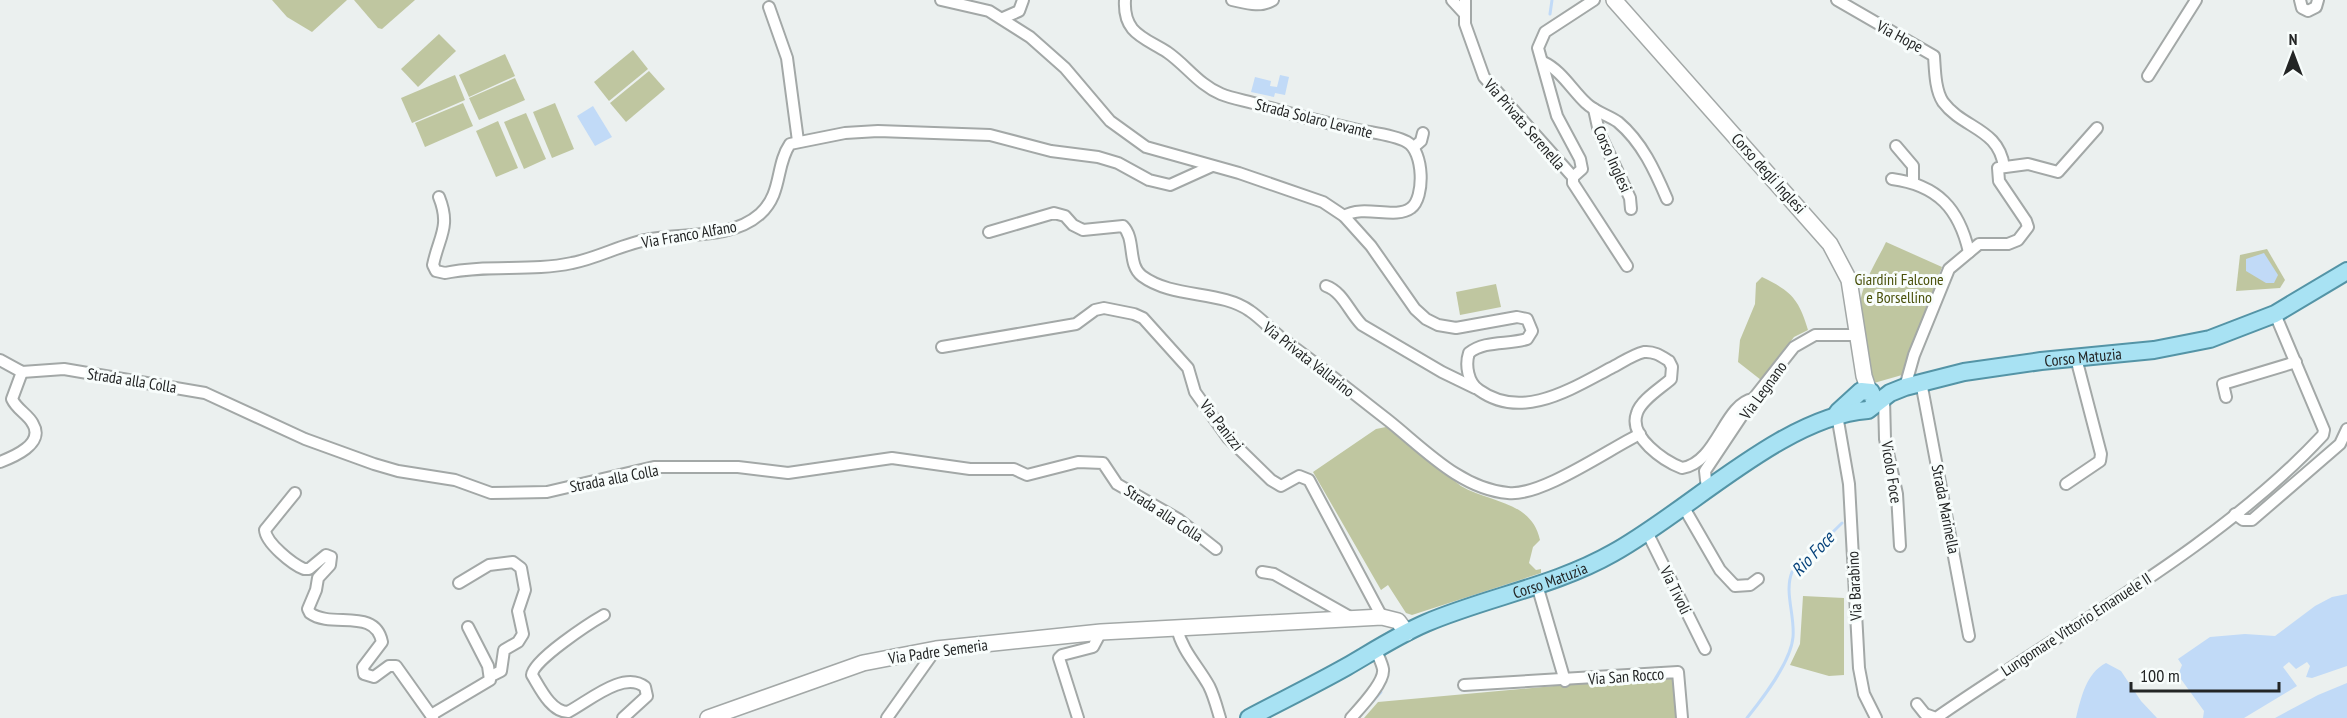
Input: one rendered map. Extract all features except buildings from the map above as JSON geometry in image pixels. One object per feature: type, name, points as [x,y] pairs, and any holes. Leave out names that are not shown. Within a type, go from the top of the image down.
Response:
[{"type":"main road","name":"Corso degli Inglesi","points":[[1614,0],[1830,244],[1849,280],[1857,335],[1878,393]]},
{"type":"main road","name":"Corso Matuzia","points":[[1249,718],[1407,633],[1475,604],[1537,585],[1612,554],[1776,445],[1878,393],[2001,365],[2183,345],[2237,331],[2275,314],[2347,271]]},
{"type":"main road","name":"Via Padre Semeria","points":[[708,718],[863,663],[936,649],[1101,632],[1382,617]]},
{"type":"main road","points":[[1382,617],[1398,621],[1407,633]]},
{"type":"street","points":[[941,0],[981,8],[1003,18],[1055,59],[1110,121],[1129,137],[1156,151],[1212,166],[1323,202],[1344,216],[1371,246],[1415,309],[1426,319],[1438,325],[1456,328],[1517,317],[1527,319],[1532,331],[1527,339],[1486,344],[1476,347],[1469,353],[1467,368],[1476,388]]},
{"type":"street","points":[[1003,18],[1019,11],[1023,0]]},
{"type":"street","name":"Strada Solaro Levante","points":[[1125,0],[1124,11],[1131,30],[1186,65],[1202,83],[1221,94],[1310,119],[1399,139],[1414,147]]},
{"type":"street","points":[[1232,0],[1266,5],[1273,0]]},
{"type":"street","points":[[1452,0],[1463,12]]},
{"type":"street","name":"Via Privata Serenella","points":[[1465,0],[1463,12],[1474,54],[1484,77],[1574,177],[1573,183],[1627,266]]},
{"type":"street","points":[[1574,177],[1582,169],[1580,159],[1557,116],[1538,48],[1540,38],[1594,0]]},
{"type":"street","name":"Via Hope","points":[[1837,0],[1934,56],[1941,100],[1952,111],[1992,139],[2002,152],[2004,167],[1998,168],[1999,181],[2028,227],[2018,240],[2008,244],[1979,244],[1949,269],[1914,355],[1878,393]]},
{"type":"street","points":[[2148,76],[2196,0]]},
{"type":"street","points":[[2300,0],[2302,8],[2308,11],[2316,7],[2318,0]]},
{"type":"street","points":[[769,7],[787,58],[798,141],[845,133],[878,131],[990,135],[1051,151],[1098,157],[1118,163],[1149,180],[1170,185],[1212,166]]},
{"type":"street","points":[[1543,62],[1561,75],[1594,109],[1617,122],[1640,146],[1667,199]]},
{"type":"street","name":"Corso Inglesi","points":[[1594,109],[1599,132],[1630,198],[1631,208]]},
{"type":"street","points":[[2004,167],[2028,164],[2058,172],[2097,128]]},
{"type":"street","points":[[1344,216],[1356,211],[1402,212],[1414,206],[1419,194],[1420,176],[1419,158],[1414,147],[1420,141],[1423,133]]},
{"type":"street","name":"Via Franco Alfano","points":[[439,196],[445,211],[446,225],[435,250],[432,266],[436,271],[445,273],[574,263],[649,239],[707,233],[743,226],[761,213],[777,190],[784,153],[790,144],[798,141]]},
{"type":"street","points":[[1896,146],[1913,166],[1913,183]]},
{"type":"street","points":[[1892,179],[1913,183],[1952,207],[1963,226],[1969,252]]},
{"type":"street","name":"Via Privata Vallarino","points":[[990,232],[1054,213],[1065,216],[1073,225],[1083,230],[1113,226],[1126,229],[1135,265],[1141,275],[1189,295],[1233,302],[1250,311],[1430,454],[1469,482],[1510,494],[1520,492],[1567,475],[1640,434]]},
{"type":"street","points":[[1326,286],[1338,292],[1351,314],[1362,325],[1497,402],[1512,404],[1541,401],[1635,356],[1653,352],[1669,361],[1672,373],[1671,379],[1636,414],[1640,434],[1666,461],[1682,468],[1688,467],[1709,450],[1741,406],[1753,399]]},
{"type":"street","name":"Via Panizzi","points":[[942,347],[1076,324],[1095,310],[1104,308],[1114,308],[1143,318],[1188,368],[1195,392],[1228,438],[1271,480],[1281,486],[1299,476],[1309,480],[1382,617]]},
{"type":"street","name":"Lungomare Vittorio Emanuele II","points":[[1917,704],[1925,714],[1936,718],[2189,549],[2235,514],[2317,442],[2324,430],[2275,314]]},
{"type":"street","name":"Via Legnano","points":[[1707,489],[1705,471],[1753,399],[1794,347],[1808,337],[1857,335]]},
{"type":"street","points":[[2066,484],[2100,462],[2101,454],[2076,357]]},
{"type":"street","points":[[0,360],[22,372],[12,399],[16,408],[34,424],[35,434],[31,443],[21,453],[0,462]]},
{"type":"street","points":[[2226,397],[2223,384],[2296,362]]},
{"type":"street","name":"Strada alla Colla","points":[[22,372],[64,369],[205,393],[305,439],[374,464],[398,471],[455,480],[491,493],[547,492],[654,467],[738,467],[788,473],[892,458],[970,469],[1014,469],[1027,475],[1078,462],[1103,463],[1117,484],[1178,519],[1216,549]]},
{"type":"street","name":"Vicolo Foce","points":[[1878,393],[1897,494],[1900,546]]},
{"type":"street","name":"Strada Marinella","points":[[1878,393],[1969,636]]},
{"type":"street","name":"Via Barabino","points":[[1835,416],[1849,484],[1859,668],[1864,694],[1874,717]]},
{"type":"street","points":[[2235,514],[2242,520],[2252,520],[2340,444],[2347,429]]},
{"type":"street","points":[[295,493],[265,530],[265,535],[268,542],[304,569],[309,569],[326,555],[331,557],[330,565],[318,578],[308,609],[310,613],[326,620],[364,621],[372,625],[382,642],[363,667],[364,674],[374,677],[389,666],[396,666],[432,716],[490,681],[491,676],[468,627]]},
{"type":"street","points":[[1683,506],[1720,570],[1735,586],[1750,585],[1758,579]]},
{"type":"street","name":"Via Tivoli","points":[[1647,532],[1705,649]]},
{"type":"street","points":[[459,583],[489,566],[513,562],[521,568],[525,593],[518,611],[523,634],[518,642],[504,650],[501,671],[491,676]]},
{"type":"street","points":[[1262,572],[1274,574],[1352,618]]},
{"type":"street","name":"Via San Rocco","points":[[1537,585],[1565,681]]},
{"type":"street","points":[[604,615],[583,627],[535,664],[532,675],[553,706],[563,712],[568,712],[621,683],[635,681],[645,687],[647,696],[623,718]]},
{"type":"street","points":[[1177,628],[1180,646],[1195,663],[1210,688],[1220,718]]},
{"type":"street","points":[[1078,718],[1059,658],[1062,655],[1093,647],[1101,632]]},
{"type":"street","points":[[887,718],[936,649]]},
{"type":"street","points":[[1351,718],[1371,694],[1382,675],[1383,669],[1376,650]]},
{"type":"street","name":"Via San Rocco","points":[[1464,685],[1565,681],[1678,672],[1682,718]]},
{"type":"green space","points":[[272,0],[347,0],[312,32],[287,17]]},
{"type":"green space","points":[[354,0],[415,0],[382,29],[378,28]]},
{"type":"green space","points":[[439,34],[456,51],[418,87],[401,69]]},
{"type":"green space","points":[[633,50],[648,69],[609,101],[594,82]]},
{"type":"green space","points":[[505,54],[515,76],[469,97],[459,75]]},
{"type":"green space","points":[[649,71],[665,89],[626,122],[610,103]]},
{"type":"green space","points":[[455,75],[465,100],[412,123],[401,98]]},
{"type":"green space","points":[[515,78],[525,100],[479,120],[469,98]]},
{"type":"green space","points":[[463,103],[473,126],[425,147],[415,123]]},
{"type":"green space","points":[[555,103],[574,149],[552,158],[533,112]]},
{"type":"green space","points":[[526,113],[546,159],[524,169],[504,122]]},
{"type":"green space","points":[[498,121],[518,168],[496,177],[476,131]]},
{"type":"green space","name":"Giardini Falcone e Borsellino","points":[[1886,242],[1942,267],[1902,375],[1874,383],[1862,334],[1860,304],[1867,280]]},
{"type":"green space","points":[[2267,249],[2285,280],[2280,288],[2236,291],[2240,255]]},
{"type":"green space","points":[[1762,277],[1793,297],[1808,330],[1794,337],[1761,380],[1738,362],[1740,340],[1755,304],[1756,283]]},
{"type":"green space","points":[[1496,284],[1501,307],[1460,315],[1456,292]]},
{"type":"green space","points":[[1386,427],[1461,486],[1519,510],[1528,518],[1535,527],[1540,540],[1533,547],[1529,563],[1536,570],[1541,569],[1541,573],[1412,615],[1406,613],[1388,585],[1381,590],[1313,472],[1376,429]]},
{"type":"green space","points":[[1803,596],[1844,598],[1844,675],[1829,676],[1790,665],[1800,644]]},
{"type":"green space","points":[[1673,675],[1678,718],[1364,718],[1378,702]]},
{"type":"water","points":[[1280,75],[1289,77],[1285,95],[1275,93],[1274,97],[1251,92],[1255,77],[1271,81],[1270,86],[1277,87]]},
{"type":"water","points":[[593,106],[612,137],[595,146],[577,116]]},
{"type":"water","points":[[2264,253],[2278,275],[2274,283],[2266,283],[2246,271],[2246,259]]},
{"type":"water","points":[[2347,594],[2347,666],[2312,678],[2306,677],[2310,666],[2307,662],[2296,669],[2289,662],[2283,667],[2297,686],[2244,718],[2203,718],[2204,711],[2178,675],[2182,665],[2178,659],[2210,637],[2245,634],[2275,636],[2315,606],[2332,597]]},
{"type":"water","points":[[2106,663],[2121,671],[2141,701],[2157,718],[2076,718],[2082,694],[2089,680],[2099,667]]},
{"type":"water","points":[[2347,683],[2347,718],[2275,718],[2318,695]]},
{"type":"waterway","name":"Rio Foce","points":[[1550,14],[1552,0]]},
{"type":"waterway","name":"Rio Foce","points":[[1747,718],[1782,668],[1791,647],[1793,629],[1789,588],[1792,572],[1842,523]]},
{"type":"waterway","points":[[1372,702],[1381,692]]}]
